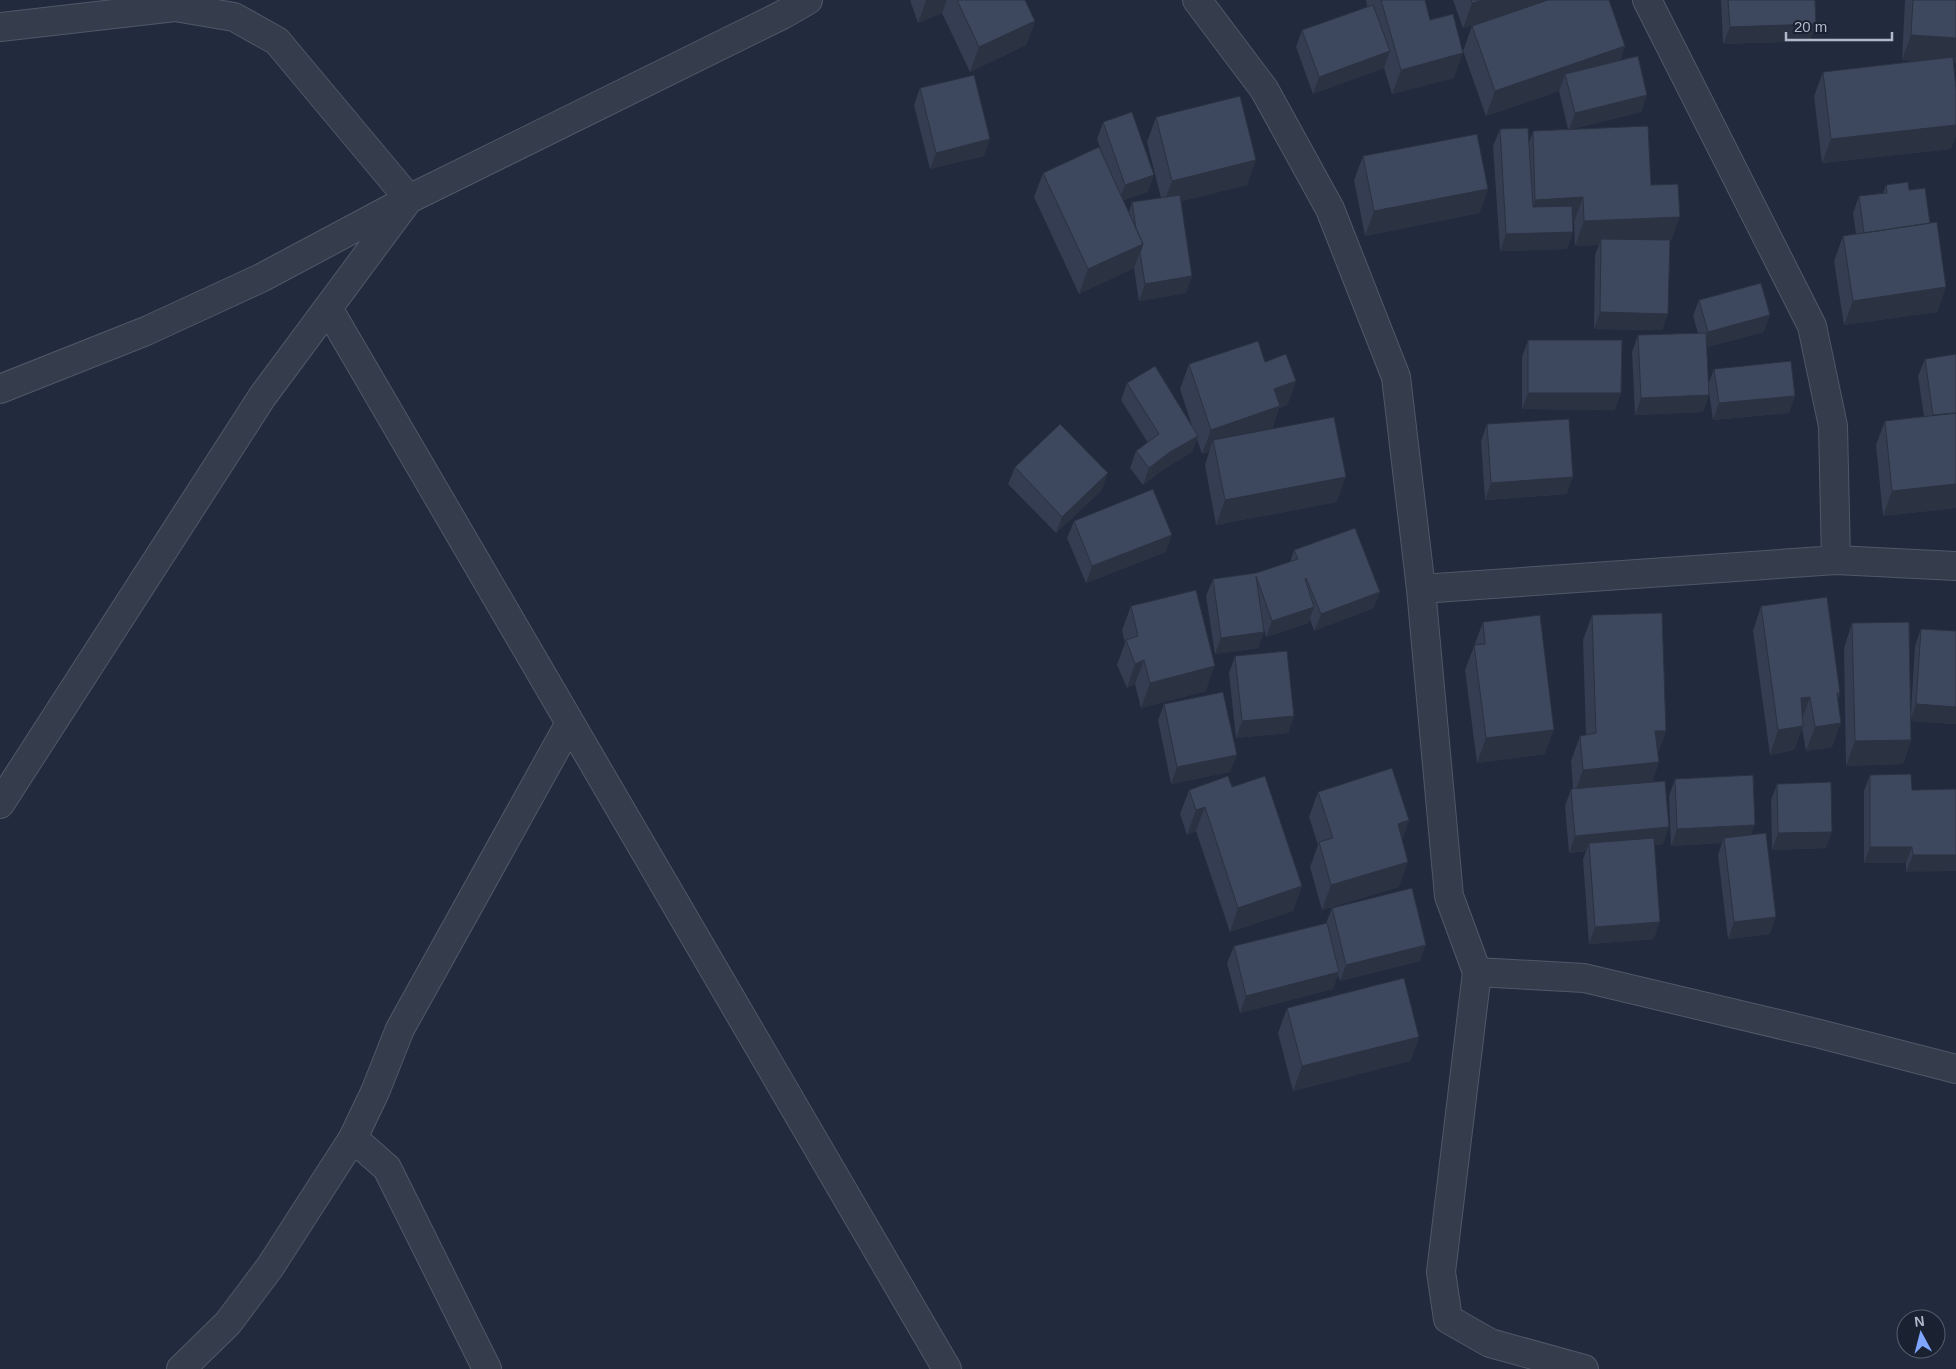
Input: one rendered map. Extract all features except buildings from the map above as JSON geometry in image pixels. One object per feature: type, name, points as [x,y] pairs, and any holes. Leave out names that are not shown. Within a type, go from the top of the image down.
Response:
[{"type":"street","points":[[0,389],[146,331],[252,282],[409,199],[782,15],[808,0]]},
{"type":"street","points":[[1197,0],[1264,89],[1330,209],[1396,377],[1421,589],[1449,896],[1477,972],[1442,1272],[1448,1318],[1490,1343],[1584,1369]]},
{"type":"street","points":[[1647,0],[1812,326],[1833,426],[1836,560]]},
{"type":"street","points":[[0,27],[175,7],[234,17],[277,41],[409,199]]},
{"type":"street","points":[[0,804],[262,397],[409,199]]},
{"type":"street","points":[[328,308],[947,1369]]},
{"type":"street","points":[[1421,589],[1836,560],[1956,566]]},
{"type":"street","points":[[181,1369],[228,1323],[270,1267],[353,1138],[375,1092],[400,1029],[570,723]]},
{"type":"street","points":[[1477,972],[1584,978],[1816,1033],[1956,1070]]},
{"type":"street","points":[[353,1138],[387,1168],[487,1369]]}]
